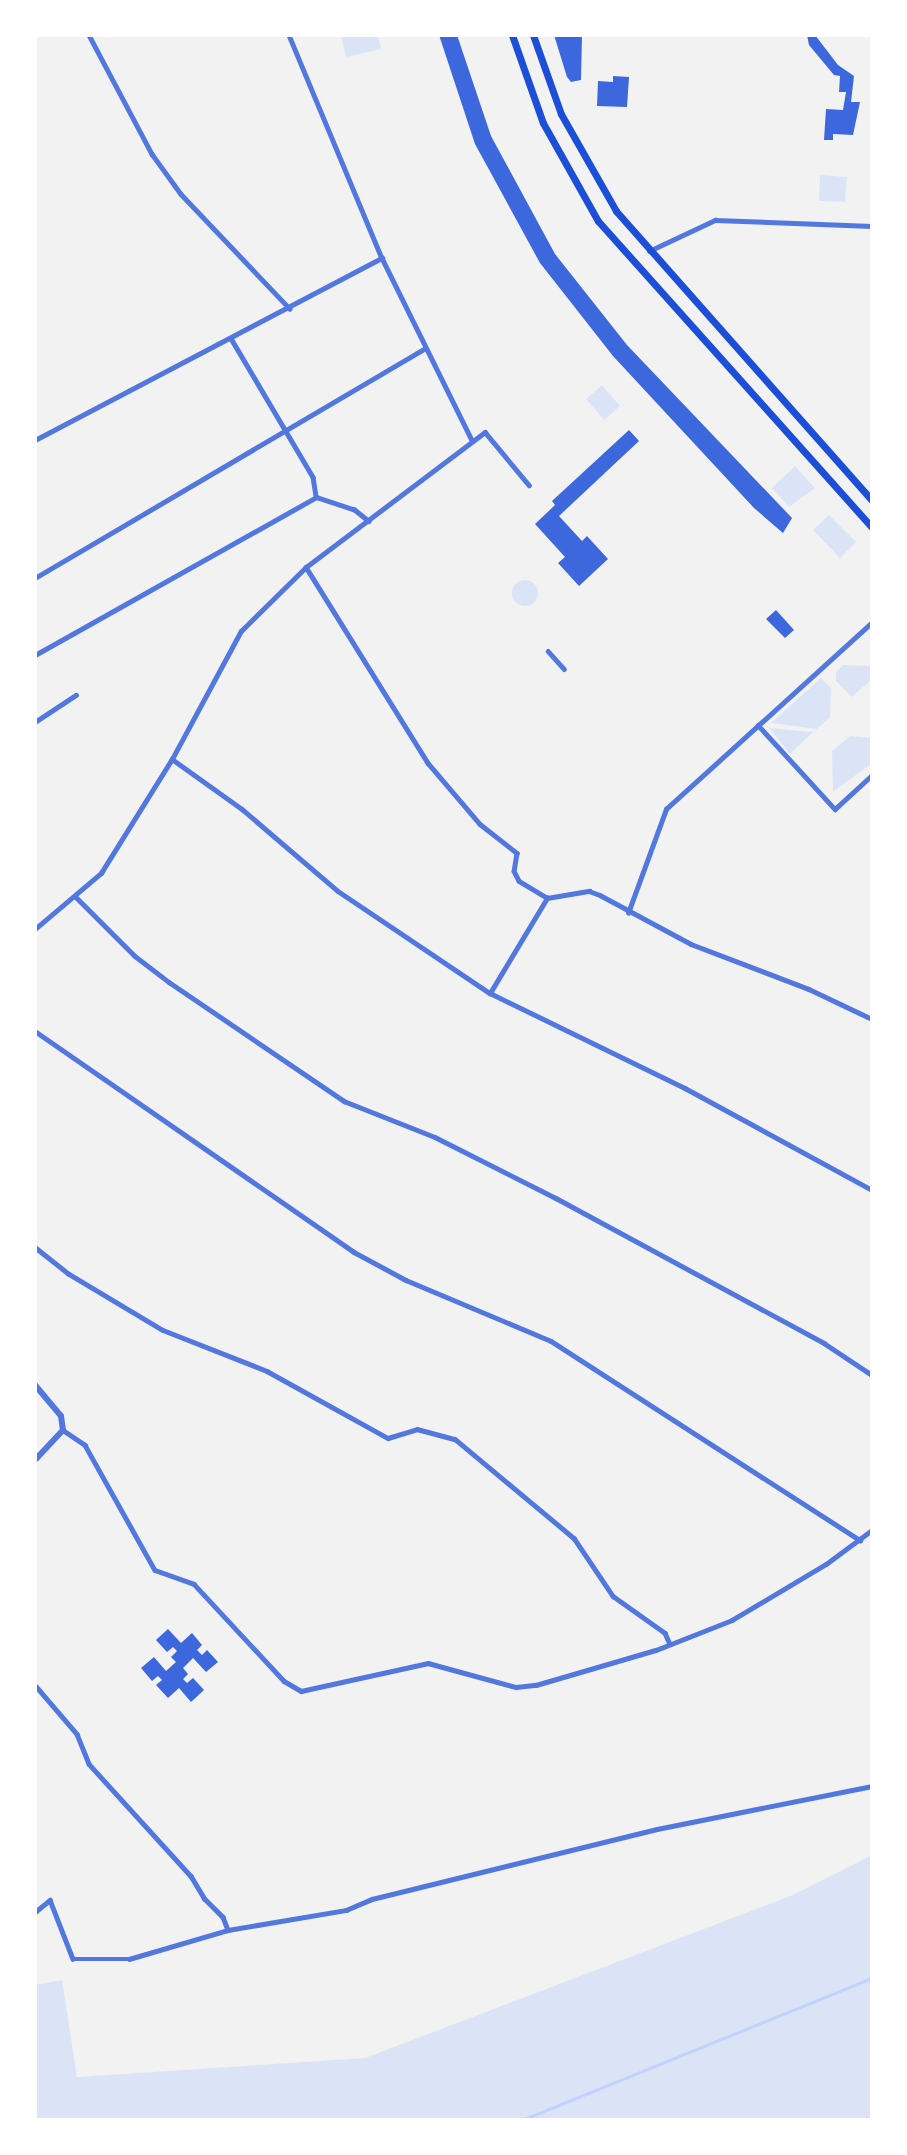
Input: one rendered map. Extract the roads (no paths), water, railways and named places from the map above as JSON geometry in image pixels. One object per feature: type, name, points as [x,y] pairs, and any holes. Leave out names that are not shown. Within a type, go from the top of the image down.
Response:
[{"type":"main road","points":[[512,35],[543,123],[598,221],[872,527]]},
{"type":"main road","points":[[533,35],[582,156],[648,251],[872,500]]},
{"type":"street","points":[[89,35],[152,154],[174,184],[290,309]]},
{"type":"street","points":[[289,35],[423,349],[472,440]]},
{"type":"street","points":[[648,251],[715,220],[872,226]]},
{"type":"street","points":[[35,440],[232,341],[382,258]]},
{"type":"street","points":[[232,341],[313,477],[316,497]]},
{"type":"street","points":[[35,578],[286,433],[423,349]]},
{"type":"street","points":[[35,929],[76,897],[101,873],[172,759],[241,631],[306,567],[485,432],[529,485]]},
{"type":"street","points":[[35,655],[316,497],[354,509],[369,521]]},
{"type":"street","points":[[306,567],[428,763],[480,824],[517,853],[516,878],[547,898],[589,891],[691,944],[808,989],[872,1019]]},
{"type":"street","points":[[628,913],[666,809],[872,622]]},
{"type":"street","points":[[548,651],[564,669]]},
{"type":"street","points":[[35,722],[76,695]]},
{"type":"street","points":[[758,725],[835,809],[872,775]]},
{"type":"street","points":[[172,759],[242,810],[338,891],[490,993],[685,1088],[872,1190]]},
{"type":"street","points":[[76,897],[135,956],[169,982],[344,1101],[435,1137],[556,1198],[824,1343],[872,1375]]},
{"type":"street","points":[[490,993],[547,898]]},
{"type":"street","points":[[35,1031],[354,1252],[406,1280],[551,1341],[860,1540]]},
{"type":"street","points":[[35,1247],[69,1275],[163,1330],[267,1371],[388,1438],[417,1429],[455,1439],[574,1538],[613,1596],[664,1633],[670,1644]]},
{"type":"street","points":[[35,1385],[61,1416],[63,1430],[85,1445],[155,1570],[194,1584],[274,1671],[295,1688],[315,1691],[375,1672],[428,1663],[526,1687],[670,1644],[732,1620],[872,1530]]},
{"type":"street","points":[[35,1460],[63,1430]]},
{"type":"street","points":[[35,1685],[77,1734],[89,1764],[191,1876],[204,1898],[223,1917],[228,1930]]},
{"type":"street","points":[[35,1912],[50,1900],[61,1919],[68,1956],[84,1960],[129,1959],[228,1930],[346,1910],[372,1899],[657,1829],[872,1786]]},
{"type":"waterway","points":[[522,2120],[872,1978]]}]
